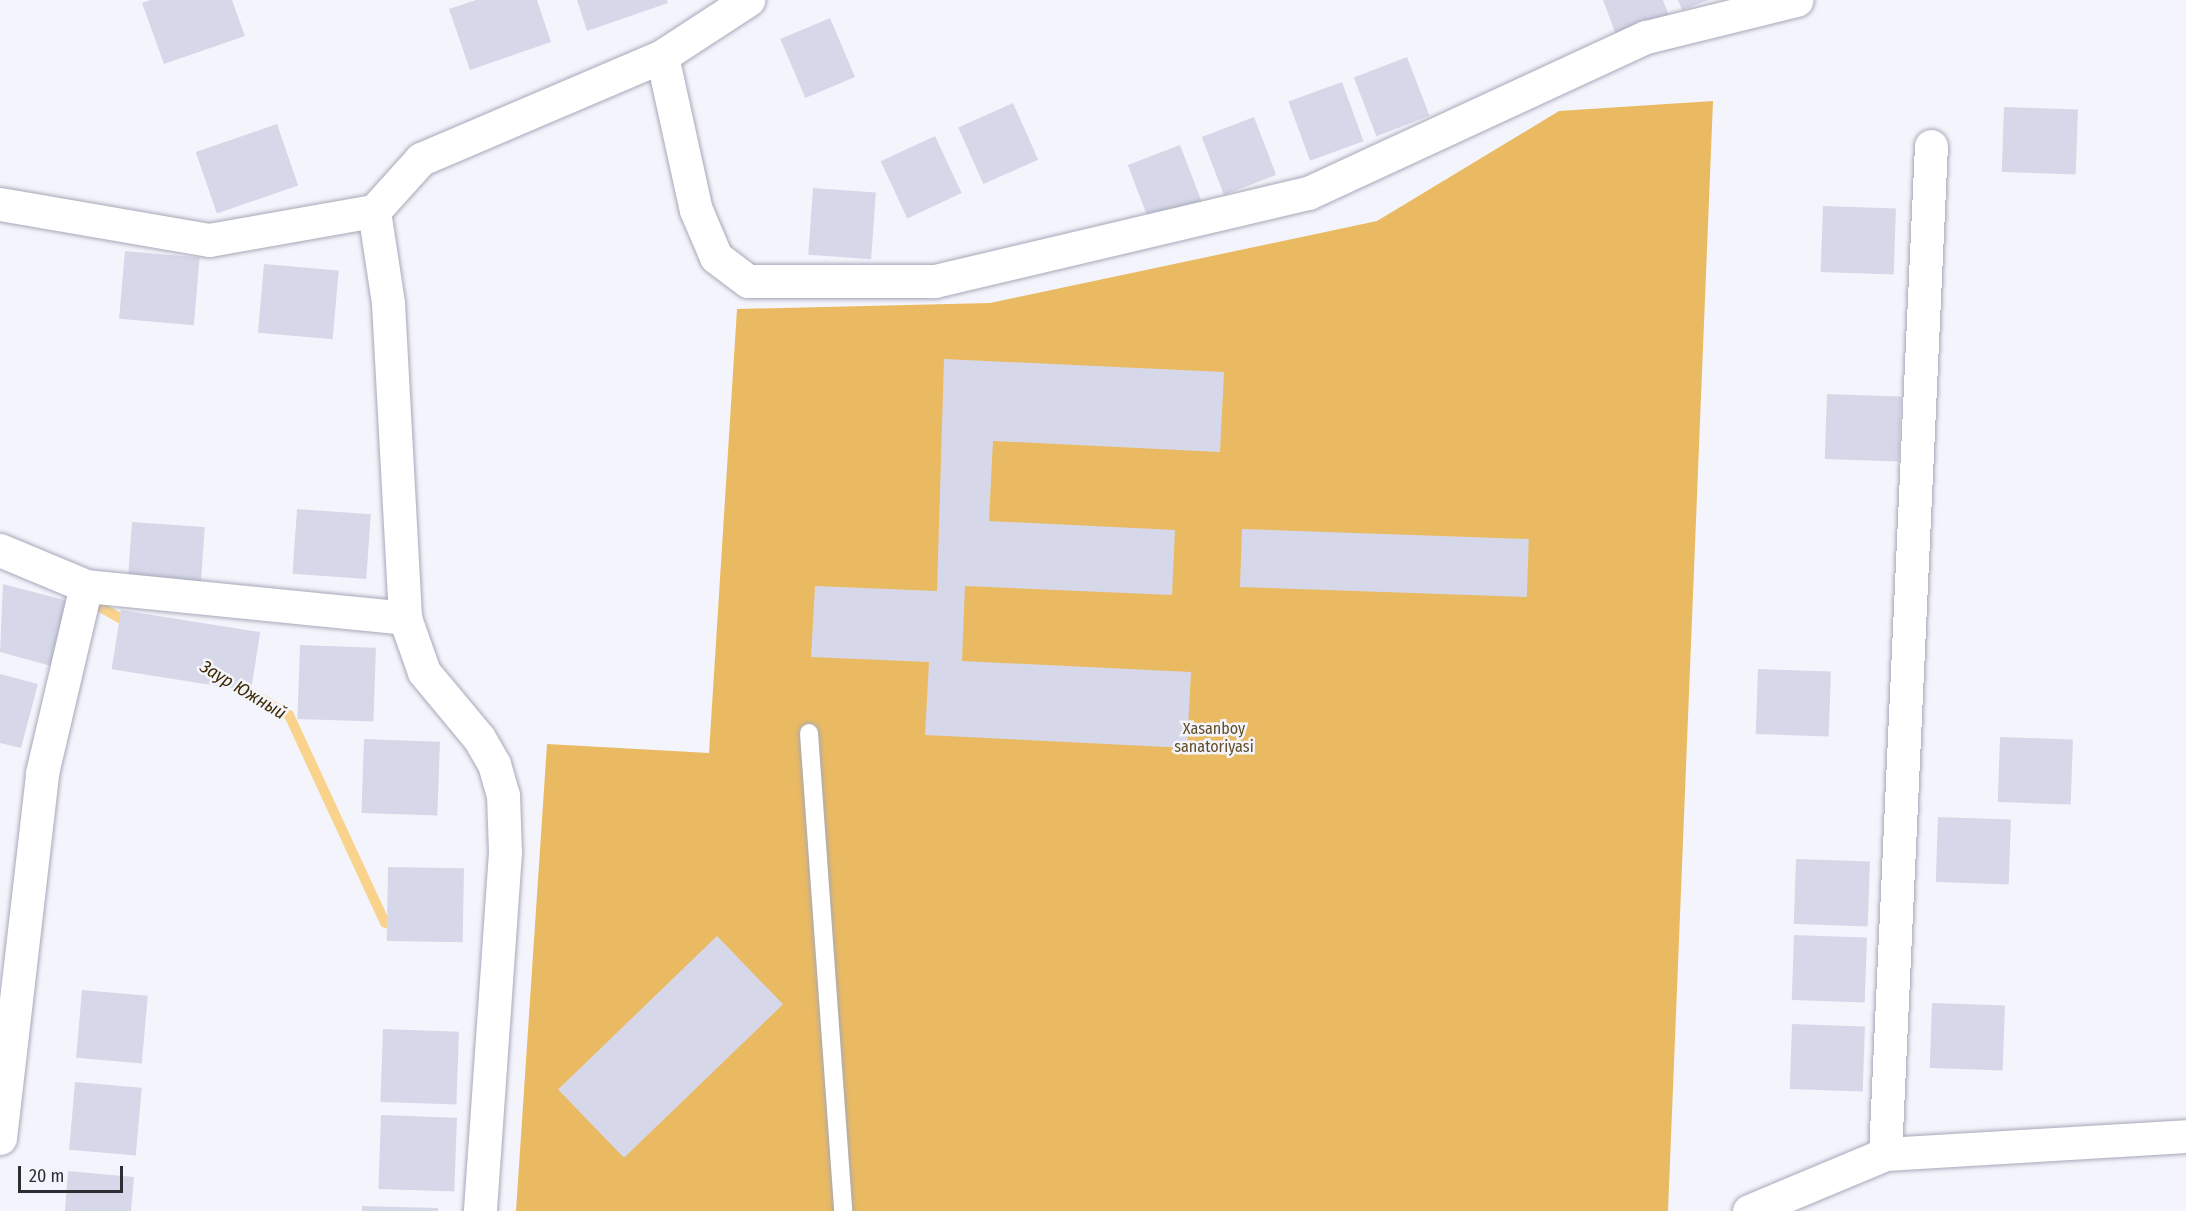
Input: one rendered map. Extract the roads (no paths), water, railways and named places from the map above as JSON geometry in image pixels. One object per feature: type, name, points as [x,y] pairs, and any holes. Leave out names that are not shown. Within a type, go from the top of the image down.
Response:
[{"type":"street","points":[[0,204],[209,240],[374,211],[421,159],[662,56],[748,0]]},
{"type":"street","points":[[662,56],[696,210],[716,257],[748,280],[935,280],[1308,193],[1646,37],[1797,0]]},
{"type":"street","points":[[1885,1154],[1931,146]]},
{"type":"street","points":[[374,211],[388,303],[405,618],[424,672],[478,738],[494,764],[504,795],[505,852],[480,1211]]},
{"type":"street","points":[[0,550],[86,586],[405,618]]},
{"type":"street","points":[[0,1138],[42,773],[86,586]]},
{"type":"street","points":[[1749,1211],[1885,1154],[2186,1136]]},
{"type":"lane","points":[[809,733],[843,1211]]},
{"type":"waterway","name":"Заур Южный","points":[[86,599],[130,624]]},
{"type":"waterway","name":"Заур Южный","points":[[232,682],[289,715],[385,923]]},
{"type":"park label","name":"Xasanboy sanatoriyasi","points":[[1214,738]]}]
